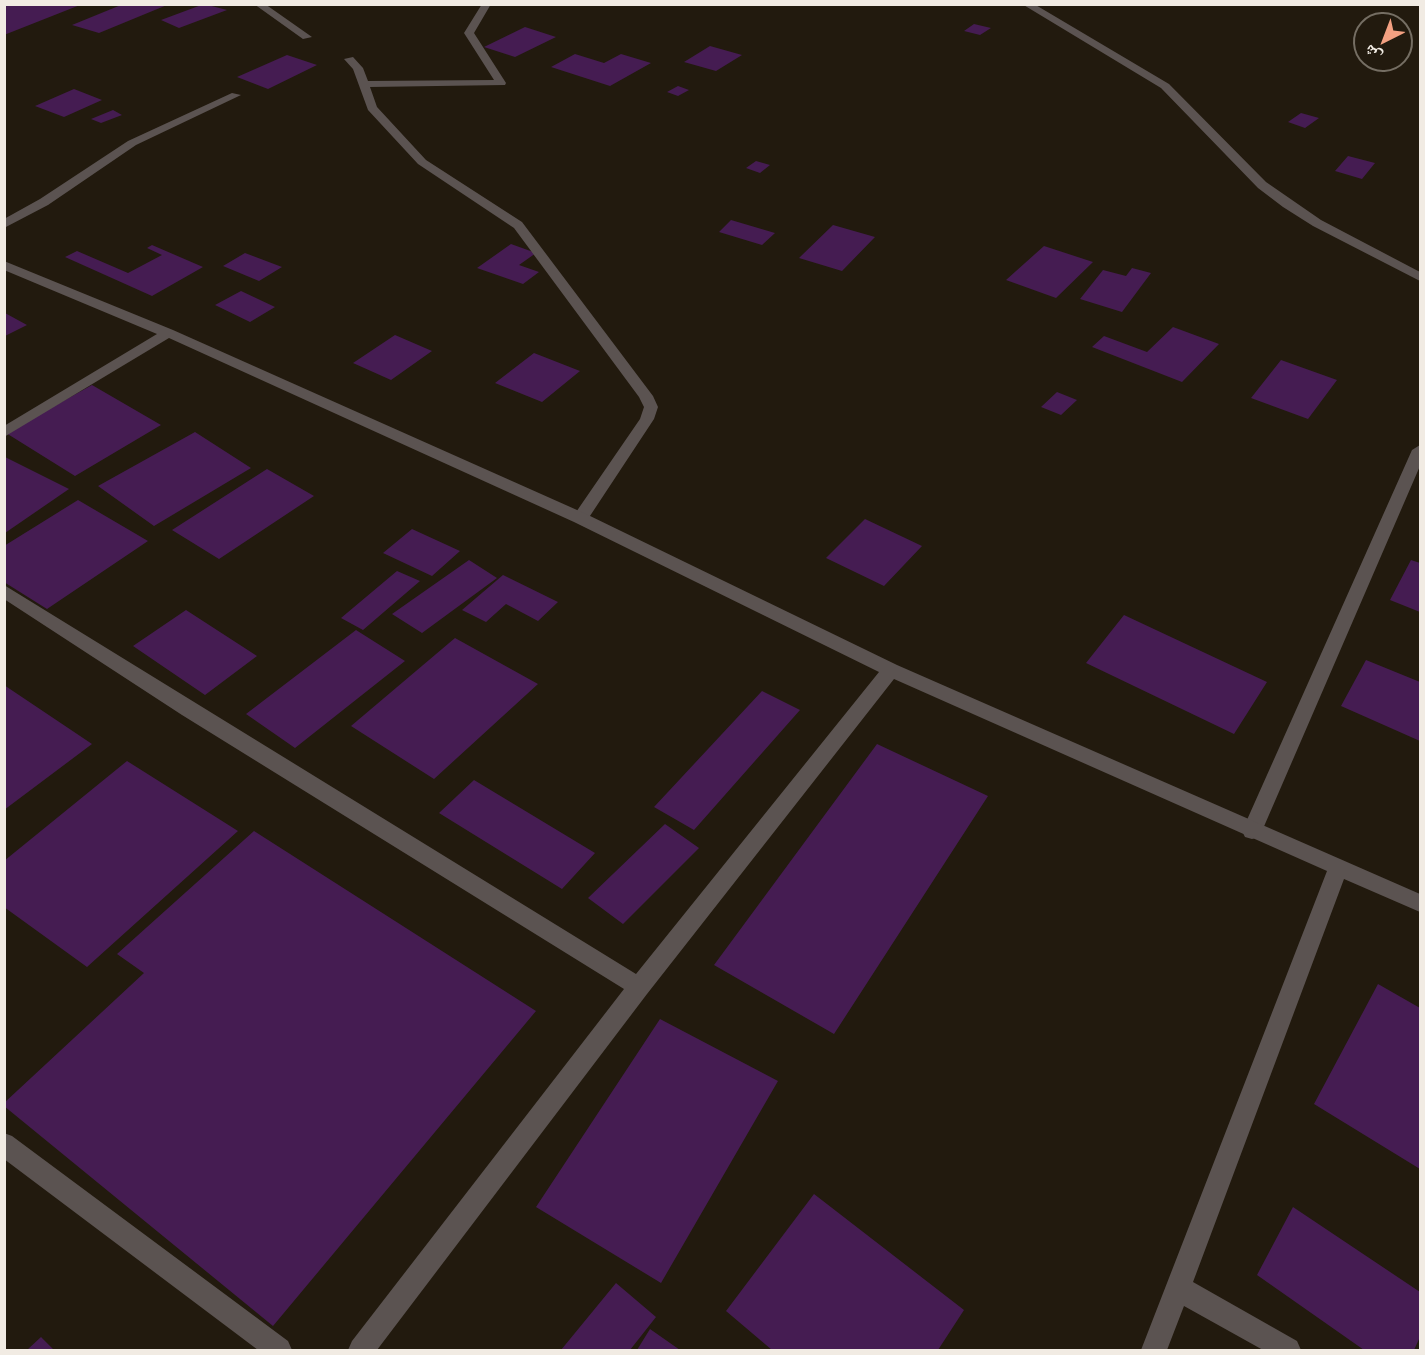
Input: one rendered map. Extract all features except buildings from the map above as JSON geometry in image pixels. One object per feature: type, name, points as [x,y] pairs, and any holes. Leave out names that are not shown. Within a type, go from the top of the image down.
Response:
[{"type":"street","points":[[258,4],[307,38]]},
{"type":"street","points":[[363,84],[501,83],[470,33],[487,4]]},
{"type":"street","points":[[1026,4],[1165,86],[1262,185],[1287,204],[1317,223],[1420,277]]},
{"type":"street","points":[[349,60],[358,68],[372,108],[422,162],[518,225],[646,396],[651,407],[647,419],[580,518]]},
{"type":"street","points":[[4,224],[44,202],[132,143],[236,95]]},
{"type":"street","points":[[4,265],[168,333],[580,518],[891,670],[1252,831],[1420,903]]},
{"type":"street","points":[[4,433],[168,333]]},
{"type":"street","points":[[1252,831],[1420,450]]},
{"type":"street","points":[[4,591],[189,710],[639,987]]},
{"type":"street","points":[[361,1350],[639,987],[891,670]]},
{"type":"street","points":[[1154,1350],[1338,868]]},
{"type":"street","points":[[4,1144],[279,1350]]},
{"type":"street","points":[[1178,1288],[1288,1350]]}]
